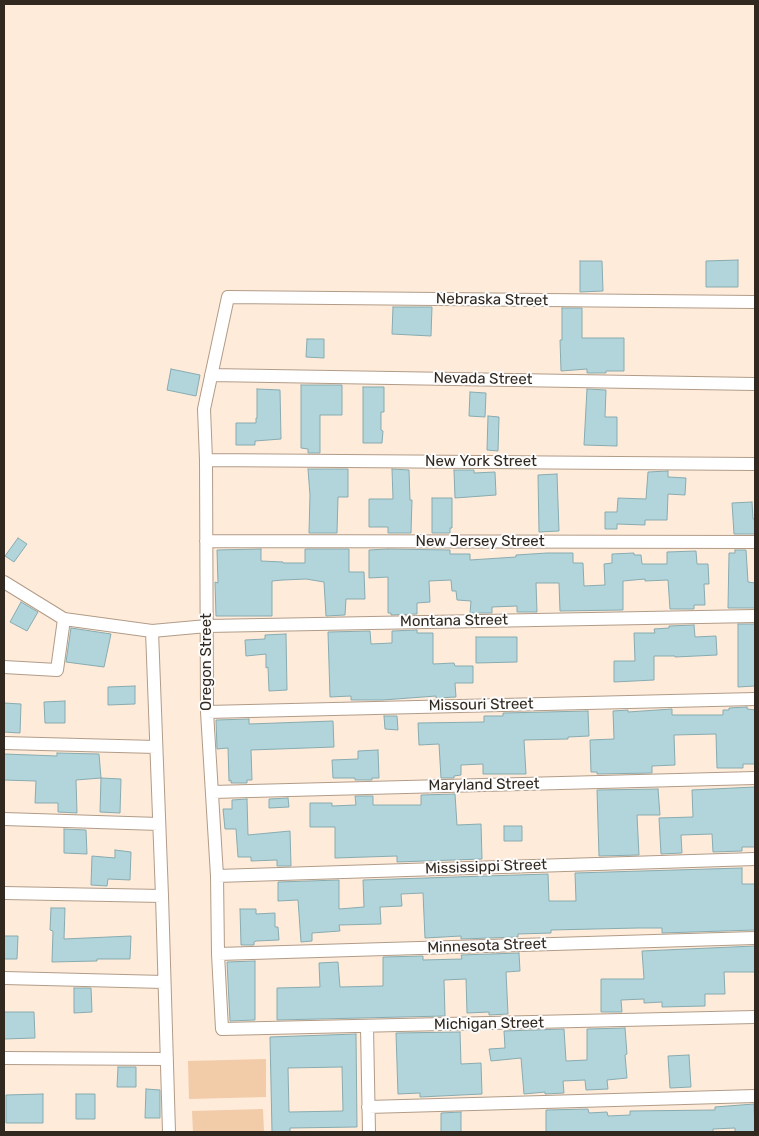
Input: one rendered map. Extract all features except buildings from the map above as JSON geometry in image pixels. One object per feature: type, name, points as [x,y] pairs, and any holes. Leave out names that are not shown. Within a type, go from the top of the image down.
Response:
[{"type":"street","name":"Nebraska Street","points":[[228,297],[755,302]]},
{"type":"street","name":"Oregon Street","points":[[222,1029],[218,954],[217,876],[207,712],[204,409],[228,297]]},
{"type":"street","name":"Nevada Street","points":[[211,375],[755,384]]},
{"type":"street","name":"New York Street","points":[[206,460],[755,464]]},
{"type":"street","name":"New Jersey Street","points":[[206,541],[755,542]]},
{"type":"street","points":[[4,582],[64,618],[57,670],[4,667]]},
{"type":"street","name":"Montana Street","points":[[64,618],[152,631],[207,626],[755,616]]},
{"type":"street","points":[[152,631],[162,896],[168,1132]]},
{"type":"street","name":"Missouri Street","points":[[207,712],[755,699]]},
{"type":"street","points":[[4,743],[156,747]]},
{"type":"street","name":"Maryland Street","points":[[212,792],[755,778]]},
{"type":"street","points":[[4,819],[159,824]]},
{"type":"street","name":"Mississippi Street","points":[[217,876],[755,859]]},
{"type":"street","points":[[4,893],[162,896]]},
{"type":"street","name":"Minnesota Street","points":[[218,954],[755,938]]},
{"type":"street","points":[[4,978],[164,982]]},
{"type":"street","name":"Michigan Street","points":[[222,1029],[755,1017]]},
{"type":"street","points":[[367,1027],[369,1132]]},
{"type":"street","points":[[4,1058],[167,1059]]},
{"type":"street","points":[[368,1107],[755,1096]]},
{"type":"shaded area","points":[[266,1059],[266,1097],[189,1099],[188,1061]]},
{"type":"shaded area","points":[[263,1109],[264,1132],[193,1132],[192,1111]]}]
